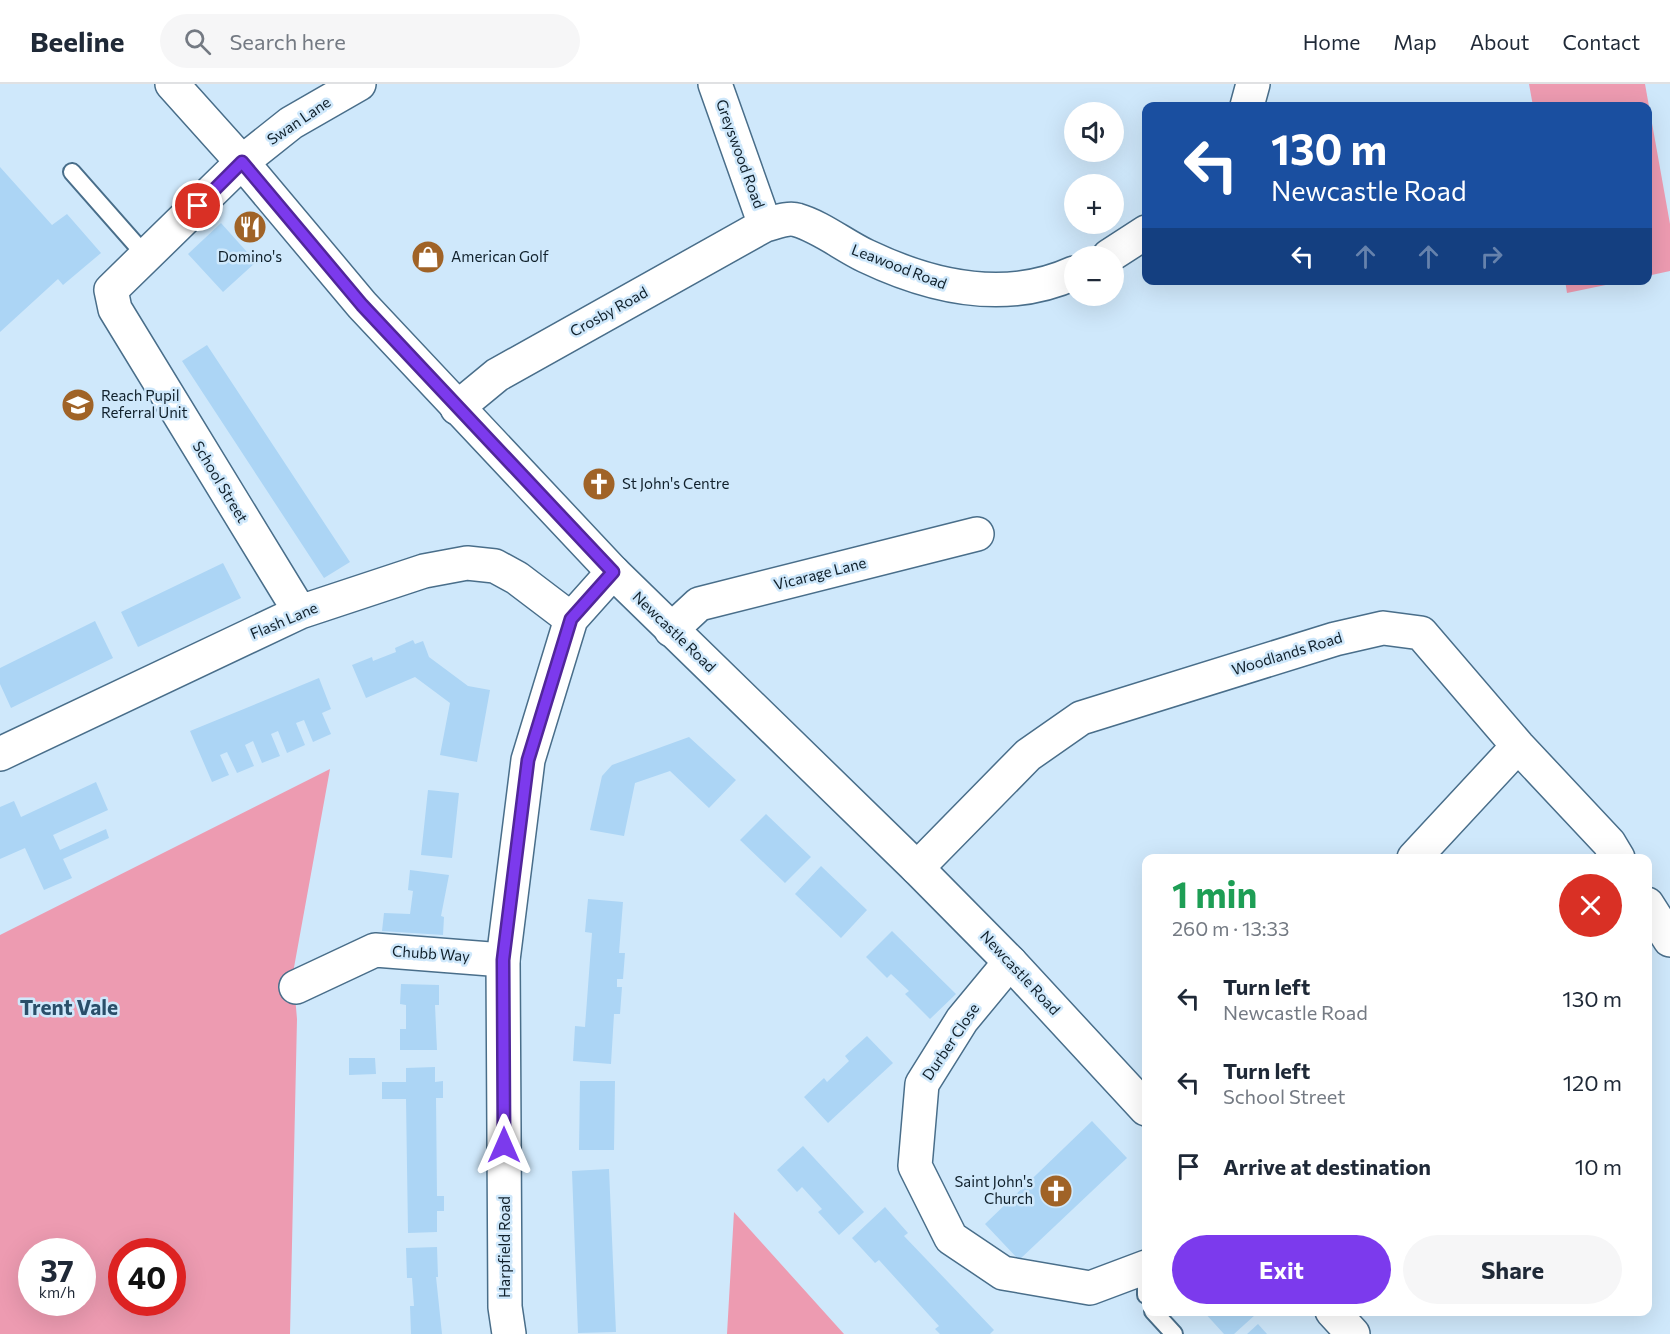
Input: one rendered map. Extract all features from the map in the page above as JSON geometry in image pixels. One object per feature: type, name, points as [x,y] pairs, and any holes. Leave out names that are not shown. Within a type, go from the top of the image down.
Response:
[{"type":"main road","name":"Newcastle Road","points":[[172,84],[242,162],[362,305],[457,408],[671,630],[918,868],[1010,962],[1142,1104]]},
{"type":"main road","name":"Swan Lane","points":[[242,162],[291,123],[358,84]]},
{"type":"main road","name":"Greyswood Road","points":[[715,84],[765,225]]},
{"type":"main road","points":[[1248,102],[1253,84]]},
{"type":"main road","name":"School Street","points":[[242,162],[111,290],[115,309],[300,612]]},
{"type":"main road","name":"Leawood Road","points":[[765,225],[795,219],[868,257],[954,288],[1014,290],[1064,278]]},
{"type":"main road","name":"Crosby Road","points":[[457,408],[497,375],[765,225]]},
{"type":"main road","points":[[1124,246],[1142,235]]},
{"type":"main road","name":"Vicarage Lane","points":[[671,630],[699,604],[977,534]]},
{"type":"main road","name":"Flash Lane","points":[[0,754],[300,612],[424,571],[467,563],[495,566],[517,578],[571,619]]},
{"type":"main road","name":"Harpfield Road","points":[[509,1334],[505,1307],[503,960],[528,760],[571,619],[613,572]]},
{"type":"main road","name":"Woodlands Road","points":[[918,868],[1028,755],[1081,718],[1335,639],[1383,628],[1421,633],[1518,746],[1609,843],[1616,854]]},
{"type":"main road","points":[[1418,854],[1518,746]]},
{"type":"main road","points":[[1652,912],[1670,940]]},
{"type":"main road","name":"Chubb Way","points":[[296,987],[375,950],[503,960]]},
{"type":"main road","name":"Durber Close","points":[[1010,962],[962,1020],[922,1084],[915,1166],[951,1238],[1003,1273],[1090,1288],[1142,1268]]},
{"type":"main road","points":[[1337,1316],[1353,1334]]},
{"type":"lane","points":[[72,172],[146,256]]},
{"type":"lane","points":[[1158,1316],[1174,1334]]},
{"type":"shaded area","points":[[1529,84],[1645,84],[1648,102],[1532,102]]},
{"type":"shaded area","points":[[1652,123],[1670,224],[1670,271],[1652,275]]},
{"type":"shaded area","points":[[1566,285],[1606,285],[1567,293]]},
{"type":"shaded area","points":[[330,769],[293,973],[297,1019],[290,1334],[0,1334],[0,935]]},
{"type":"shaded area","points":[[734,1212],[844,1334],[727,1334]]},
{"type":"building","points":[[0,167],[52,225],[67,214],[101,253],[63,285],[58,279],[0,332]]},
{"type":"building","points":[[221,223],[256,262],[223,292],[188,254]]},
{"type":"building","points":[[207,345],[350,562],[324,578],[182,361]]},
{"type":"building","points":[[223,563],[241,598],[138,647],[121,612]]},
{"type":"building","points":[[95,621],[113,658],[11,708],[0,684],[0,668]]},
{"type":"building","points":[[413,640],[415,644],[423,641],[429,657],[468,686],[490,690],[477,762],[440,755],[450,703],[415,677],[366,698],[352,665],[372,657],[373,661],[396,652],[395,648]]},
{"type":"building","points":[[319,678],[331,709],[322,713],[331,734],[313,742],[304,720],[296,723],[305,745],[287,753],[278,731],[271,734],[280,756],[262,763],[253,741],[245,745],[254,766],[237,773],[227,752],[220,755],[229,775],[212,782],[190,731]]},
{"type":"building","points":[[689,737],[736,780],[709,808],[670,771],[635,783],[624,836],[590,830],[602,776],[612,765]]},
{"type":"building","points":[[96,782],[108,810],[53,835],[60,850],[106,829],[109,838],[63,859],[72,878],[44,890],[25,848],[0,859],[0,807],[14,801],[21,817]]},
{"type":"building","points":[[428,790],[459,793],[452,858],[421,855]]},
{"type":"building","points":[[766,814],[811,857],[785,883],[740,840]]},
{"type":"building","points":[[821,866],[867,910],[841,938],[795,894]]},
{"type":"building","points":[[410,870],[449,875],[441,916],[444,917],[443,935],[382,931],[384,913],[410,914],[413,891],[408,890]]},
{"type":"building","points":[[588,899],[623,902],[619,953],[625,953],[623,979],[617,979],[617,987],[622,987],[620,1014],[614,1014],[611,1064],[573,1061],[575,1026],[585,1027],[592,933],[585,932]]},
{"type":"building","points":[[892,931],[956,994],[930,1019],[905,994],[909,991],[891,974],[887,978],[866,957]]},
{"type":"building","points":[[401,984],[439,985],[439,1005],[435,1005],[437,1050],[400,1050],[400,1029],[406,1029],[406,1005],[400,1004]]},
{"type":"building","points":[[867,1036],[893,1063],[828,1123],[804,1097],[824,1078],[827,1082],[849,1061],[845,1056]]},
{"type":"building","points":[[349,1058],[375,1058],[376,1074],[349,1075]]},
{"type":"building","points":[[435,1067],[435,1082],[443,1081],[443,1098],[436,1098],[437,1196],[444,1196],[444,1211],[437,1211],[437,1232],[408,1233],[406,1099],[382,1099],[382,1082],[406,1082],[406,1068]]},
{"type":"building","points":[[580,1081],[615,1081],[614,1150],[579,1150]]},
{"type":"building","name":"Saint John's Church","points":[[1092,1121],[1127,1158],[1019,1260],[985,1224]]},
{"type":"building","points":[[803,1146],[864,1212],[839,1235],[818,1212],[822,1209],[802,1187],[797,1192],[777,1170]]},
{"type":"building","points":[[609,1169],[616,1332],[578,1333],[572,1171]]},
{"type":"building","points":[[885,1207],[908,1233],[904,1236],[994,1330],[990,1334],[940,1334],[935,1329],[939,1326],[879,1260],[875,1263],[852,1238]]},
{"type":"building","points":[[437,1247],[438,1277],[436,1277],[442,1334],[411,1334],[410,1306],[414,1306],[412,1278],[407,1278],[406,1248]]},
{"type":"building","points":[[1208,1316],[1254,1316],[1234,1334],[1224,1334]]},
{"type":"building","points":[[1258,1324],[1267,1334],[1247,1334]]},
{"type":"place","name":"Domino's","points":[[250,227]]},
{"type":"place","name":"American Golf","points":[[428,257]]},
{"type":"place","name":"Reach Pupil Referral Unit","points":[[78,405]]},
{"type":"place","name":"St John's Centre","points":[[599,484]]},
{"type":"place","name":"Saint John's Church","points":[[1056,1191]]},
{"type":"district","name":"Trent Vale","points":[[69,1008]]},
{"type":"route","points":[[198,206],[242,162],[362,305],[613,572],[571,619],[528,760],[513,863],[503,960],[504,1145]]}]
